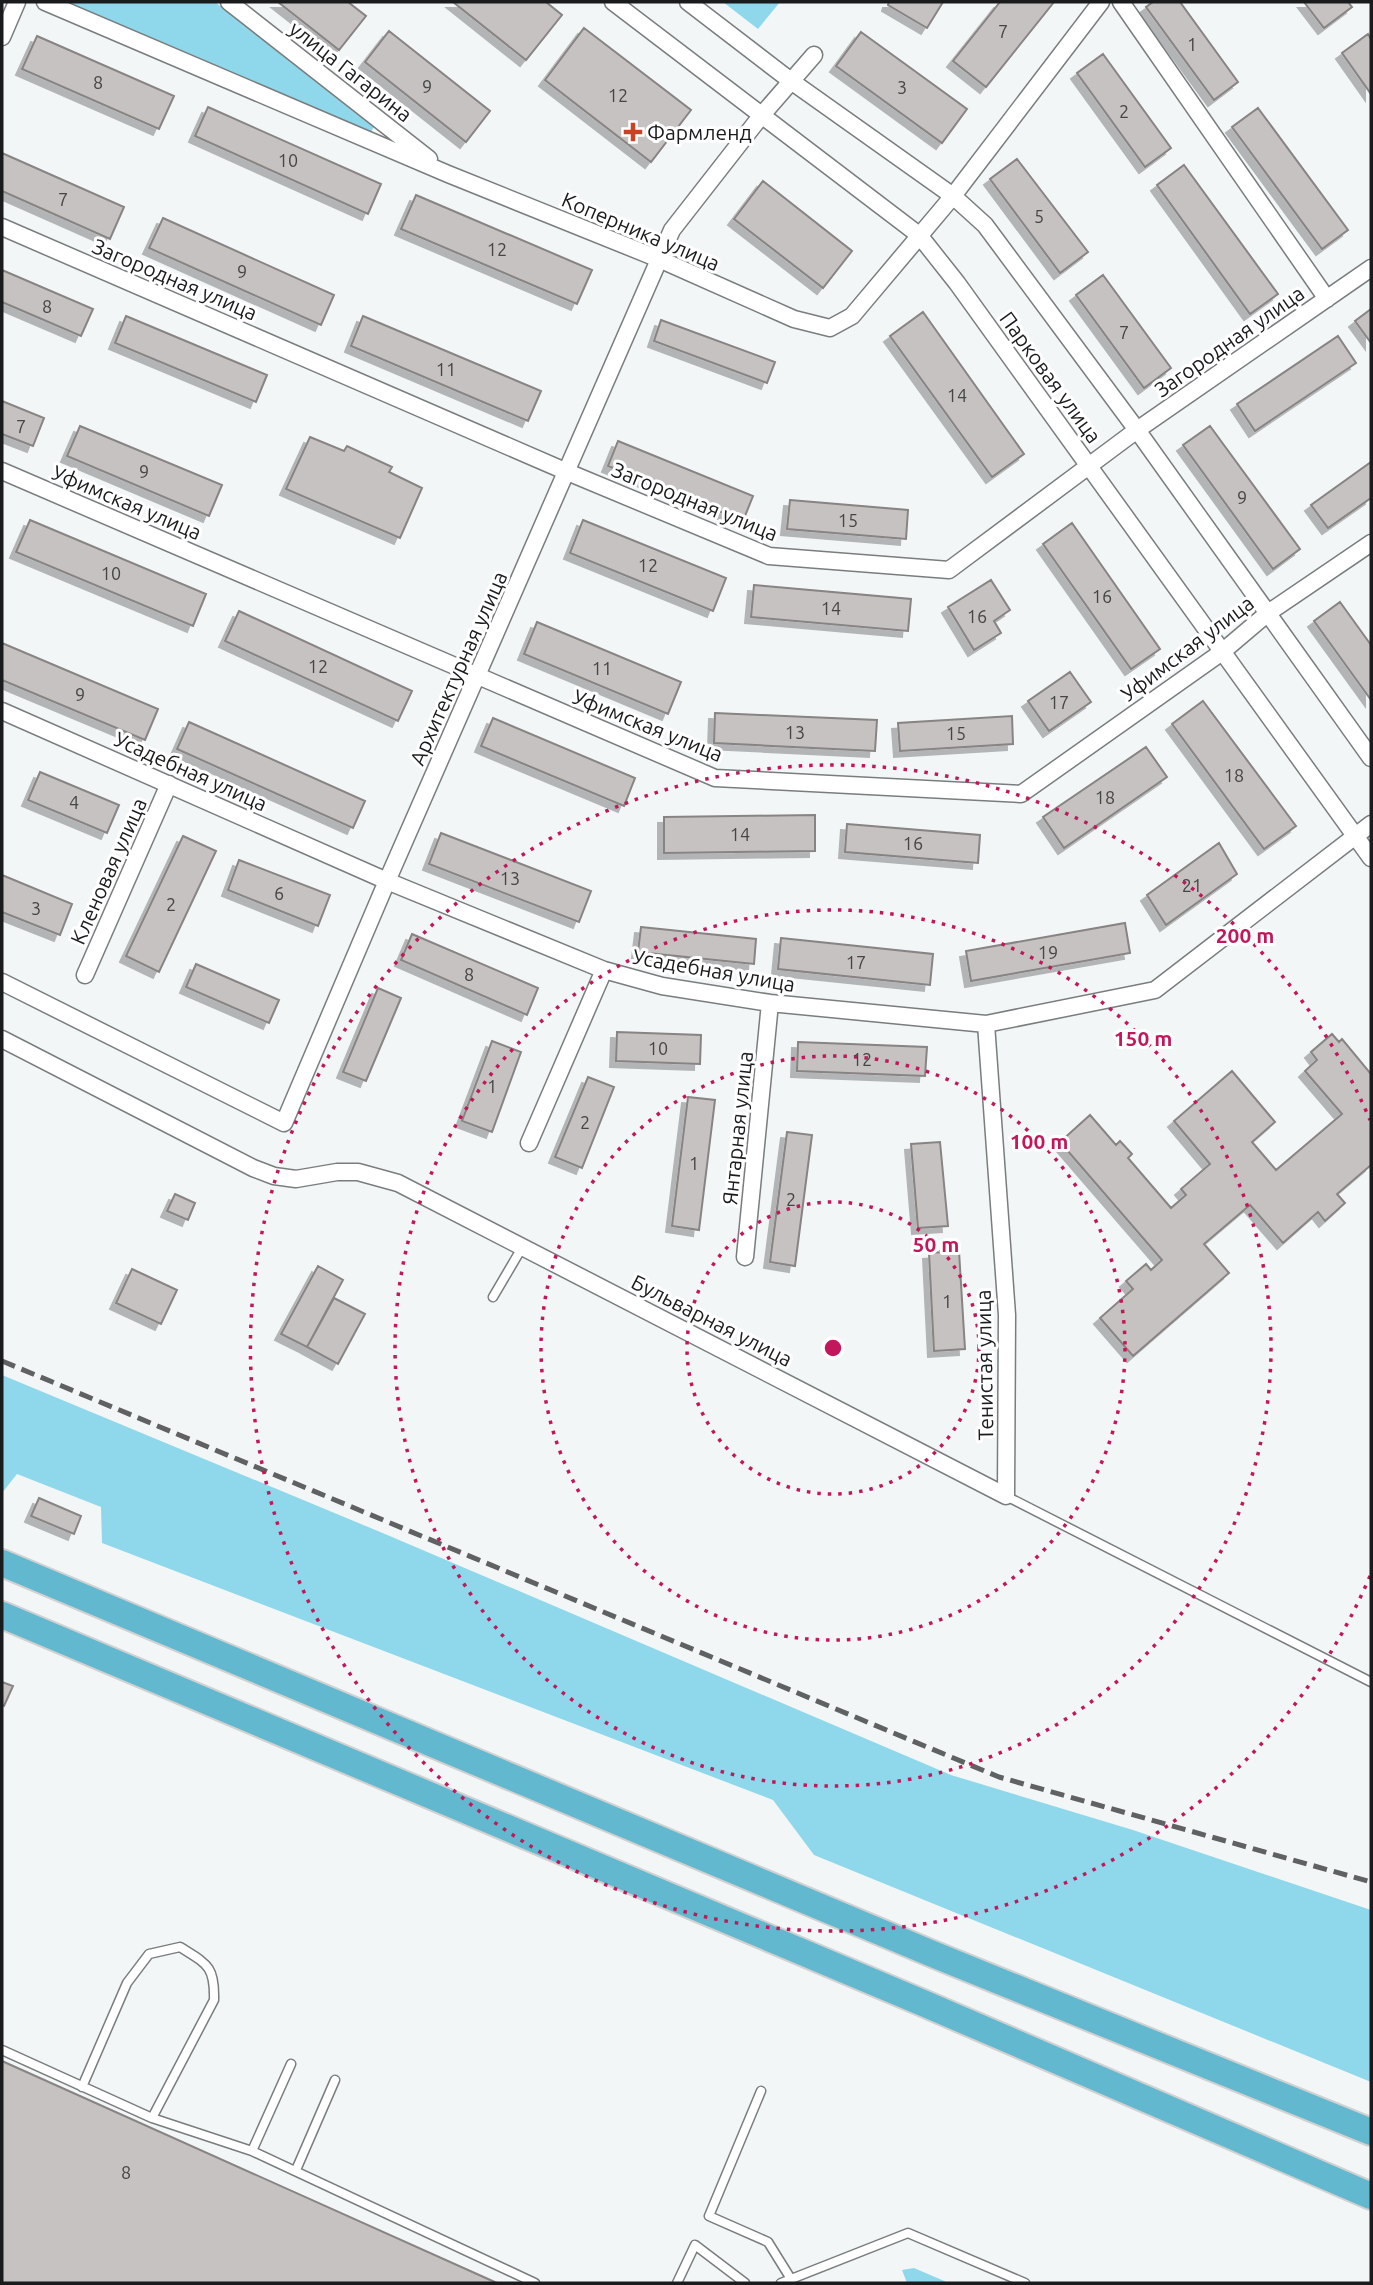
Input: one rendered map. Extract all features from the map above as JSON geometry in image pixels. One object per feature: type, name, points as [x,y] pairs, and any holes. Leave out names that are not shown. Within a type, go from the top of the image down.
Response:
[{"type":"highway","points":[[2,1563],[935,1955],[1371,2132]]},
{"type":"highway","points":[[2,1615],[910,1998],[1371,2196]]},
{"type":"street","points":[[2,37],[17,2]]},
{"type":"street","name":"Коперника улица","points":[[45,2],[794,319],[830,328],[852,316],[953,196],[1101,2]]},
{"type":"street","name":"улица Гагарина","points":[[229,2],[447,174]]},
{"type":"street","name":"Парковая улица","points":[[613,2],[919,235],[957,283],[1371,858]]},
{"type":"street","points":[[688,2],[953,196],[985,225],[1137,430],[1371,758]]},
{"type":"street","points":[[1121,2],[1327,299]]},
{"type":"street","name":"Архитектурная улица","points":[[2,982],[284,1123],[672,230],[761,116],[814,55]]},
{"type":"street","name":"Загородная улица","points":[[2,227],[565,471],[769,556],[949,570],[1137,430],[1371,268]]},
{"type":"street","name":"Уфимская улица","points":[[2,471],[715,778],[1021,794],[1222,652],[1268,613],[1371,543]]},
{"type":"street","name":"Усадебная улица","points":[[2,711],[387,881],[604,970],[662,986],[770,1003],[986,1024],[1155,990],[1371,824]]},
{"type":"street","name":"Кленовая улица","points":[[85,975],[169,784]]},
{"type":"street","points":[[529,1143],[604,970]]},
{"type":"street","name":"Янтарная улица","points":[[745,1256],[770,1003]]},
{"type":"street","name":"Тенистая улица","points":[[986,1024],[1007,1315],[1006,1496]]},
{"type":"street","name":"Бульварная улица","points":[[2,1039],[253,1168],[274,1176],[296,1179],[337,1172],[358,1172],[398,1183],[1006,1496]]},
{"type":"lane","points":[[493,1297],[523,1246]]},
{"type":"lane","points":[[1006,1496],[1371,1682]]},
{"type":"lane","points":[[82,2087],[127,1983],[149,1954],[180,1947],[202,1961],[215,1978],[214,2000],[152,2118]]},
{"type":"lane","points":[[2,2050],[152,2118],[253,2151],[535,2283]]},
{"type":"lane","points":[[253,2151],[291,2064]]},
{"type":"lane","points":[[296,2170],[335,2080]]},
{"type":"lane","points":[[761,2091],[709,2216],[768,2242],[791,2279]]},
{"type":"lane","points":[[781,2283],[908,2233],[1024,2283]]},
{"type":"lane","points":[[677,2283],[695,2245],[745,2283]]},
{"type":"shaded area","points":[[61,2],[215,2],[374,127],[371,132],[360,128]]},
{"type":"shaded area","points":[[723,2],[780,2],[758,29]]},
{"type":"shaded area","points":[[2,1375],[385,1534],[951,1775],[1133,1830],[1371,1910],[1371,2082],[814,1855],[773,1800],[102,1543],[101,1507],[17,1474],[2,1493]]},
{"type":"shaded area","points":[[914,2268],[949,2283],[907,2283],[902,2270]]},
{"type":"building","points":[[278,2],[348,2],[366,16],[339,50]]},
{"type":"building","points":[[453,2],[546,2],[562,15],[526,60]]},
{"type":"building","points":[[889,2],[943,2],[927,28],[888,5]]},
{"type":"building","points":[[1000,2],[1054,2],[986,87],[953,61]]},
{"type":"building","points":[[1153,2],[1180,2],[1238,82],[1214,100],[1146,7]]},
{"type":"building","points":[[1304,2],[1348,2],[1352,7],[1324,28]]},
{"type":"building","points":[[584,28],[691,110],[651,162],[545,80]]},
{"type":"building","points":[[389,31],[490,111],[466,142],[365,62]]},
{"type":"building","points":[[861,32],[967,109],[942,143],[836,66]]},
{"type":"building","points":[[1368,34],[1371,39],[1371,94],[1342,53]]},
{"type":"building","points":[[37,36],[174,96],[159,129],[22,69]]},
{"type":"building","points":[[1103,54],[1171,148],[1145,167],[1077,73]]},
{"type":"building","points":[[208,107],[381,184],[368,214],[195,136]]},
{"type":"building","points":[[1258,108],[1348,230],[1322,249],[1232,127]]},
{"type":"building","points":[[2,153],[124,207],[110,239],[2,191]]},
{"type":"building","points":[[1017,159],[1088,252],[1060,273],[990,179]]},
{"type":"building","points":[[1184,165],[1278,294],[1250,314],[1157,185]]},
{"type":"building","points":[[763,181],[852,251],[823,288],[734,219]]},
{"type":"building","points":[[416,195],[592,270],[577,304],[401,229]]},
{"type":"building","points":[[163,218],[334,295],[321,325],[149,248]]},
{"type":"building","points":[[2,270],[93,309],[81,336],[2,302]]},
{"type":"building","points":[[1103,275],[1171,368],[1144,388],[1076,295]]},
{"type":"building","points":[[1371,309],[1371,343],[1355,321]]},
{"type":"building","points":[[923,312],[1024,454],[992,477],[890,336]]},
{"type":"building","points":[[126,316],[267,375],[256,402],[115,343]]},
{"type":"building","points":[[363,316],[541,391],[528,421],[351,346]]},
{"type":"building","points":[[661,320],[775,362],[767,383],[654,341]]},
{"type":"building","points":[[1338,336],[1356,363],[1255,431],[1237,404]]},
{"type":"building","points":[[2,401],[44,418],[33,446],[2,434]]},
{"type":"building","points":[[80,426],[222,485],[209,516],[67,456]]},
{"type":"building","points":[[1210,426],[1300,549],[1273,569],[1183,445]]},
{"type":"building","points":[[310,437],[344,451],[347,446],[392,467],[389,472],[422,488],[400,538],[286,489]]},
{"type":"building","points":[[618,441],[753,496],[743,521],[608,466]]},
{"type":"building","points":[[1371,462],[1371,498],[1328,528],[1311,505]]},
{"type":"building","points":[[790,500],[908,510],[906,539],[787,529]]},
{"type":"building","points":[[30,520],[206,594],[193,626],[16,552]]},
{"type":"building","points":[[583,520],[726,578],[713,611],[570,553]]},
{"type":"building","points":[[1072,523],[1160,649],[1131,669],[1043,544]]},
{"type":"building","points":[[991,580],[1010,610],[994,621],[1001,633],[974,650],[948,607]]},
{"type":"building","points":[[754,585],[911,599],[908,631],[751,617]]},
{"type":"building","points":[[1340,602],[1371,645],[1371,700],[1314,621]]},
{"type":"building","points":[[239,611],[412,691],[398,721],[225,641]]},
{"type":"building","points":[[537,622],[681,682],[668,714],[524,654]]},
{"type":"building","points":[[2,643],[158,709],[145,740],[2,680]]},
{"type":"building","points":[[1070,672],[1091,702],[1049,731],[1028,701]]},
{"type":"building","points":[[1203,701],[1296,826],[1264,849],[1172,724]]},
{"type":"building","points":[[715,713],[877,720],[875,751],[714,743]]},
{"type":"building","points":[[1012,716],[1013,744],[900,751],[898,723]]},
{"type":"building","points":[[493,718],[635,778],[624,806],[481,746]]},
{"type":"building","points":[[189,722],[365,801],[353,828],[177,749]]},
{"type":"building","points":[[1146,747],[1167,777],[1064,848],[1043,817]]},
{"type":"building","points":[[40,772],[119,805],[107,833],[28,800]]},
{"type":"building","points":[[815,815],[815,851],[664,853],[664,817]]},
{"type":"building","points":[[847,824],[980,835],[978,863],[845,852]]},
{"type":"building","points":[[441,833],[591,891],[579,922],[429,864]]},
{"type":"building","points":[[183,836],[216,851],[159,972],[126,956]]},
{"type":"building","points":[[1219,843],[1237,874],[1166,925],[1147,895]]},
{"type":"building","points":[[239,860],[330,895],[318,926],[228,890]]},
{"type":"building","points":[[2,875],[72,904],[60,935],[2,912]]},
{"type":"building","points":[[1125,923],[1130,953],[971,981],[966,951]]},
{"type":"building","points":[[641,927],[756,939],[754,964],[638,952]]},
{"type":"building","points":[[412,934],[538,988],[527,1015],[401,960]]},
{"type":"building","points":[[781,938],[933,954],[930,985],[778,969]]},
{"type":"building","points":[[196,964],[279,1000],[269,1023],[186,987]]},
{"type":"building","points":[[378,988],[401,998],[366,1081],[343,1072]]},
{"type":"building","points":[[617,1032],[701,1035],[700,1064],[616,1061]]},
{"type":"building","points":[[1332,1034],[1339,1042],[1342,1039],[1371,1074],[1371,1165],[1337,1194],[1345,1203],[1325,1221],[1318,1212],[1283,1243],[1250,1205],[1204,1244],[1229,1273],[1133,1356],[1100,1318],[1133,1289],[1126,1281],[1146,1264],[1151,1270],[1162,1260],[1060,1142],[1090,1115],[1116,1145],[1120,1141],[1132,1154],[1128,1158],[1171,1208],[1186,1195],[1181,1189],[1210,1164],[1174,1121],[1232,1071],[1275,1122],[1252,1142],[1276,1170],[1342,1114],[1305,1071],[1317,1060],[1311,1052]]},
{"type":"building","points":[[492,1041],[521,1052],[492,1132],[462,1121]]},
{"type":"building","points":[[798,1042],[927,1047],[925,1076],[797,1071]]},
{"type":"building","points":[[588,1077],[614,1087],[582,1168],[555,1157]]},
{"type":"building","points":[[688,1097],[715,1100],[699,1230],[672,1226]]},
{"type":"building","points":[[787,1132],[812,1135],[795,1266],[770,1262]]},
{"type":"building","points":[[940,1142],[948,1226],[918,1228],[911,1144]]},
{"type":"building","points":[[175,1194],[195,1203],[188,1220],[167,1211]]},
{"type":"building","points":[[959,1251],[965,1349],[934,1351],[929,1253]]},
{"type":"building","points":[[318,1266],[343,1280],[307,1347],[281,1334]]},
{"type":"building","points":[[132,1269],[177,1290],[161,1324],[116,1303]]},
{"type":"building","points":[[334,1298],[365,1314],[338,1364],[307,1347]]},
{"type":"building","points":[[39,1498],[81,1516],[74,1534],[31,1516]]},
{"type":"building","points":[[2,1682],[13,1686],[4,1706],[2,1705]]},
{"type":"building","points":[[2,2061],[497,2283],[2,2283]]},
{"type":"railway","points":[[2,1361],[999,1777],[1371,1882]]},
{"type":"place","name":"Фармленд","points":[[633,132]]}]
